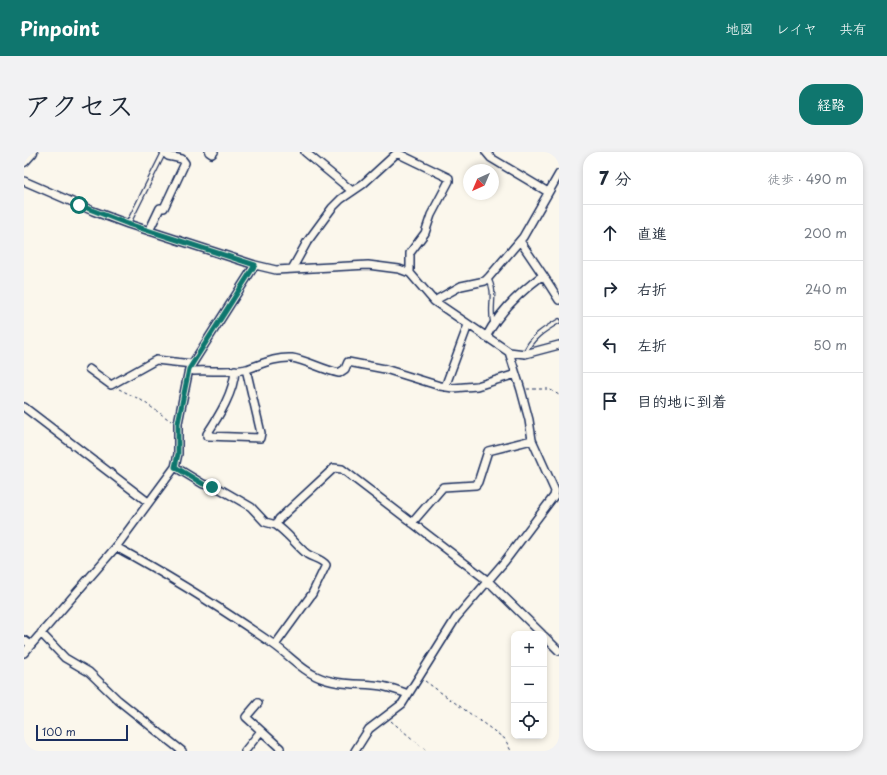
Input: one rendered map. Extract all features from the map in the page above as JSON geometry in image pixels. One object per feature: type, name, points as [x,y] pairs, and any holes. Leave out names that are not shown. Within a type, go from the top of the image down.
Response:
[{"type":"street","points":[[24,161],[32,152]]},
{"type":"street","points":[[149,230],[160,208],[164,208],[185,164],[182,159],[168,156],[164,152]]},
{"type":"street","points":[[209,152],[212,154],[214,152]]},
{"type":"street","points":[[305,152],[352,191]]},
{"type":"street","points":[[292,269],[307,242],[332,208],[363,184],[398,152],[449,178],[449,181],[431,215],[425,233],[410,253],[410,273]]},
{"type":"street","points":[[486,152],[491,158],[548,192]]},
{"type":"street","points":[[434,300],[461,286],[484,281],[488,278],[520,241],[559,174]]},
{"type":"street","points":[[24,181],[93,211],[128,224],[255,265],[276,270],[368,265],[399,269],[410,273],[434,300],[509,352],[526,354],[559,345]]},
{"type":"street","points":[[520,241],[559,300]]},
{"type":"street","points":[[24,653],[116,546],[175,467],[178,454],[178,426],[182,393],[190,366],[255,265]]},
{"type":"street","points":[[486,337],[493,324],[519,295],[543,276]]},
{"type":"street","points":[[445,387],[468,325]]},
{"type":"street","points":[[355,751],[369,729],[402,704],[456,618],[488,582],[557,492],[532,440],[529,420],[509,352]]},
{"type":"street","points":[[89,369],[111,385],[156,360],[190,366],[194,371],[246,369],[272,359],[290,358],[301,360],[311,365],[339,373],[345,369],[348,362],[385,369],[445,387],[462,388],[477,386],[516,374]]},
{"type":"street","points":[[235,370],[230,390],[217,420],[207,434],[208,436],[260,438],[261,433],[246,369]]},
{"type":"street","points":[[24,407],[148,502]]},
{"type":"street","points":[[412,523],[444,487],[476,485],[488,451],[532,440]]},
{"type":"street","points":[[175,467],[203,484],[220,489],[251,507],[265,522],[276,525],[284,530],[311,557],[324,561],[326,565],[312,594],[274,644]]},
{"type":"street","points":[[276,525],[279,519],[334,468],[342,468],[488,582],[539,631]]},
{"type":"street","points":[[116,546],[162,572],[274,644],[299,666],[317,677],[334,682],[362,686],[382,686],[408,694]]},
{"type":"street","points":[[41,633],[65,658],[89,672],[118,700],[182,751]]},
{"type":"street","points":[[547,639],[559,650]]},
{"type":"street","points":[[24,640],[31,645]]},
{"type":"street","points":[[258,703],[246,717],[280,748]]},
{"type":"street","points":[[245,751],[261,731]]},
{"type":"lane","points":[[128,224],[164,152]]},
{"type":"lane","points":[[488,278],[493,288],[490,309],[493,324]]},
{"type":"lane","points":[[526,354],[527,348],[538,334],[559,321]]},
{"type":"path","points":[[111,385],[142,400],[178,426]]},
{"type":"path","points":[[521,390],[535,388],[548,389],[559,395]]},
{"type":"path","points":[[420,677],[504,739],[511,751]]},
{"type":"path","points":[[385,716],[427,751]]},
{"type":"route","points":[[79,205],[128,224],[166,235],[255,265],[189,369],[182,393],[178,423],[178,454],[175,467],[203,484],[212,487]]}]
